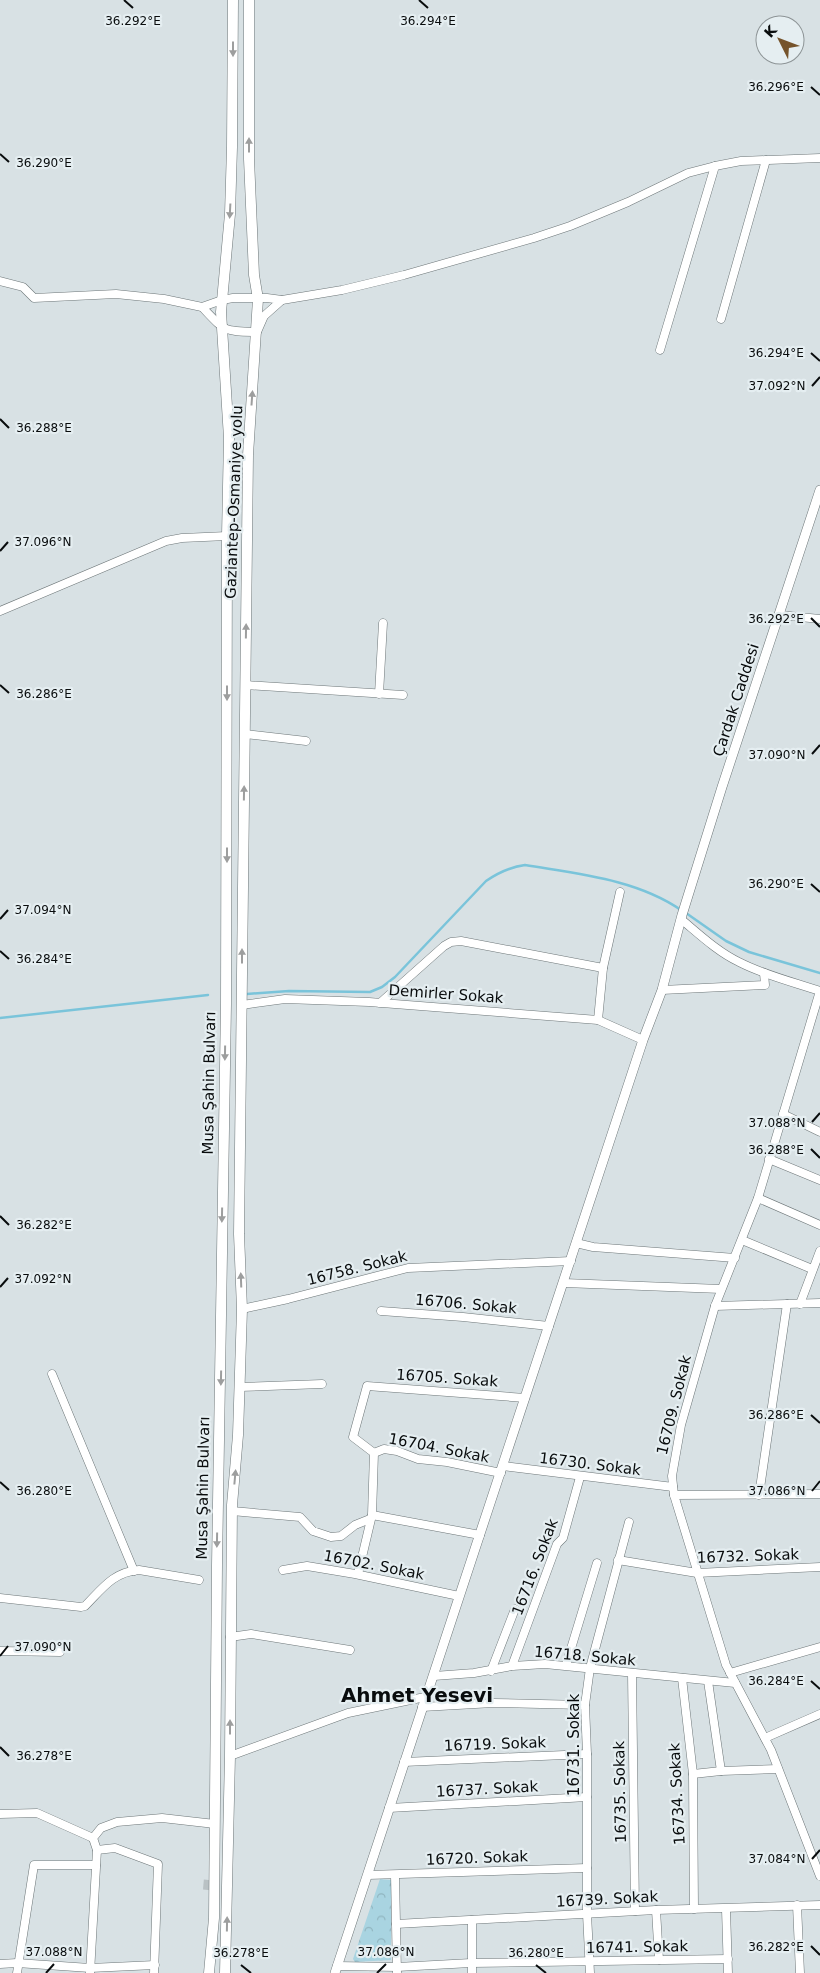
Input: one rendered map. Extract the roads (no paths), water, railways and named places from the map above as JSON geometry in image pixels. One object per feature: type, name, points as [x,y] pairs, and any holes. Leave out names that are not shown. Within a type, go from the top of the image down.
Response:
[{"type":"highway","name":"Gaziantep-Osmaniye yolu","points":[[226,1004],[229,438],[222,300],[230,214],[233,0]]},
{"type":"highway","name":"Gaziantep-Osmaniye yolu","points":[[242,1004],[248,455],[258,298],[254,275],[250,178],[249,0]]},
{"type":"highway","name":"Musa Şahin Bulvarı","points":[[209,1973],[214,1908],[217,1565],[226,1004]]},
{"type":"highway","name":"Musa Şahin Bulvarı","points":[[225,1973],[230,1756],[232,1511],[238,1435],[242,1309],[239,1224],[242,1004]]},
{"type":"highway","points":[[209,1878],[215,1837]]},
{"type":"highway","points":[[208,1890],[214,1908]]},
{"type":"main road","name":"Çardak Caddesi","points":[[336,1970],[643,1040],[662,990],[722,787],[820,490]]},
{"type":"street","points":[[0,281],[23,287],[34,298],[116,294],[164,299],[202,307],[222,300],[258,298],[282,300],[360,286],[534,238],[570,226],[628,202],[688,173],[741,161],[820,158]]},
{"type":"street","points":[[721,319],[766,160]]},
{"type":"street","points":[[660,350],[715,166]]},
{"type":"street","points":[[202,307],[222,329],[257,332],[264,316],[282,300]]},
{"type":"street","points":[[0,611],[166,541],[182,538],[227,536]]},
{"type":"street","points":[[780,615],[820,619]]},
{"type":"street","points":[[379,694],[383,623]]},
{"type":"street","points":[[245,684],[403,695]]},
{"type":"street","points":[[245,734],[306,741]]},
{"type":"street","points":[[598,1020],[603,968],[620,892]]},
{"type":"street","points":[[682,918],[721,951],[738,962],[764,973],[820,991]]},
{"type":"street","points":[[380,1003],[435,953],[452,942],[461,941],[603,968]]},
{"type":"street","points":[[662,990],[765,985],[764,973]]},
{"type":"street","name":"16709. Sokak","points":[[820,991],[758,1198],[714,1306],[681,1425],[672,1476],[674,1491],[730,1673],[766,1738],[820,1876]]},
{"type":"street","name":"Demirler Sokak","points":[[242,1004],[285,999],[380,1003],[598,1020],[643,1040]]},
{"type":"street","points":[[783,1114],[820,1132]]},
{"type":"street","points":[[769,1159],[820,1180]]},
{"type":"street","points":[[758,1198],[820,1225]]},
{"type":"street","points":[[742,1240],[812,1269]]},
{"type":"street","points":[[576,1243],[593,1247],[735,1258]]},
{"type":"street","points":[[800,1304],[820,1251]]},
{"type":"street","name":"16758. Sokak","points":[[242,1309],[398,1270],[419,1267],[571,1261]]},
{"type":"street","points":[[564,1283],[721,1289]]},
{"type":"street","points":[[714,1306],[820,1303]]},
{"type":"street","points":[[759,1495],[788,1304]]},
{"type":"street","name":"16706. Sokak","points":[[380,1311],[549,1326]]},
{"type":"street","points":[[52,1374],[134,1571]]},
{"type":"street","points":[[239,1387],[322,1384]]},
{"type":"street","name":"16705. Sokak","points":[[374,1454],[353,1437],[366,1386],[526,1398]]},
{"type":"street","name":"16704. Sokak","points":[[374,1454],[384,1449],[397,1451],[418,1459],[502,1470]]},
{"type":"street","points":[[358,1574],[371,1517],[374,1454]]},
{"type":"street","name":"16730. Sokak","points":[[502,1470],[580,1477],[674,1491],[759,1495],[820,1494]]},
{"type":"street","name":"16716. Sokak","points":[[512,1666],[557,1544],[563,1538],[580,1477]]},
{"type":"street","points":[[232,1511],[300,1517],[313,1531],[331,1537],[341,1536],[355,1525],[371,1517],[480,1535]]},
{"type":"street","name":"16731. Sokak","points":[[590,1973],[587,1914],[587,1754],[585,1705],[590,1668],[629,1522]]},
{"type":"street","name":"16732. Sokak","points":[[618,1560],[698,1572],[820,1567]]},
{"type":"street","points":[[566,1665],[597,1563]]},
{"type":"street","name":"16702. Sokak","points":[[283,1570],[307,1566],[358,1574],[459,1596]]},
{"type":"street","points":[[0,1598],[75,1607],[87,1604],[100,1589],[115,1577],[134,1571],[198,1580]]},
{"type":"street","points":[[491,1671],[515,1609]]},
{"type":"street","points":[[230,1637],[251,1634],[350,1650]]},
{"type":"street","points":[[730,1673],[820,1647]]},
{"type":"street","points":[[0,1651],[60,1652]]},
{"type":"street","name":"16718. Sokak","points":[[434,1676],[491,1671],[512,1666],[566,1665],[735,1683]]},
{"type":"street","name":"16735. Sokak","points":[[632,1673],[635,1911]]},
{"type":"street","name":"16734. Sokak","points":[[682,1678],[693,1774],[694,1909]]},
{"type":"street","points":[[708,1681],[721,1771]]},
{"type":"street","points":[[230,1756],[348,1713],[425,1697]]},
{"type":"street","points":[[422,1707],[493,1703],[585,1705]]},
{"type":"street","points":[[766,1738],[820,1714]]},
{"type":"street","name":"16719. Sokak","points":[[404,1762],[587,1754]]},
{"type":"street","points":[[693,1774],[778,1769]]},
{"type":"street","name":"16737. Sokak","points":[[389,1808],[587,1797]]},
{"type":"street","points":[[0,1814],[37,1813],[93,1838],[97,1850],[90,1970]]},
{"type":"street","points":[[93,1838],[101,1828],[117,1822],[162,1818],[215,1824]]},
{"type":"street","points":[[0,1964],[17,1963],[90,1970],[155,1969],[158,1864],[115,1848],[97,1850]]},
{"type":"street","points":[[17,1973],[17,1963],[34,1866],[96,1865]]},
{"type":"street","name":"16720. Sokak","points":[[368,1874],[587,1868]]},
{"type":"street","points":[[395,1874],[397,1970]]},
{"type":"street","points":[[797,1905],[800,1973]]},
{"type":"street","name":"16739. Sokak","points":[[396,1924],[656,1910],[820,1905]]},
{"type":"street","points":[[726,1909],[728,1973]]},
{"type":"street","points":[[656,1910],[659,1960]]},
{"type":"street","points":[[472,1920],[472,1973]]},
{"type":"street","name":"16741. Sokak","points":[[336,1970],[397,1970],[471,1963],[728,1959]]},
{"type":"waterway","points":[[247,994],[289,991],[370,992],[382,987],[395,977],[486,881],[505,870],[525,865],[606,879],[645,891],[681,910]]},
{"type":"waterway","points":[[686,913],[726,941],[749,952],[820,973]]},
{"type":"waterway","points":[[0,1018],[208,995]]},
{"type":"tunnel","points":[[208,1890],[209,1878]]},
{"type":"district","name":"Ahmet Yesevi","points":[[417,1695]]}]
